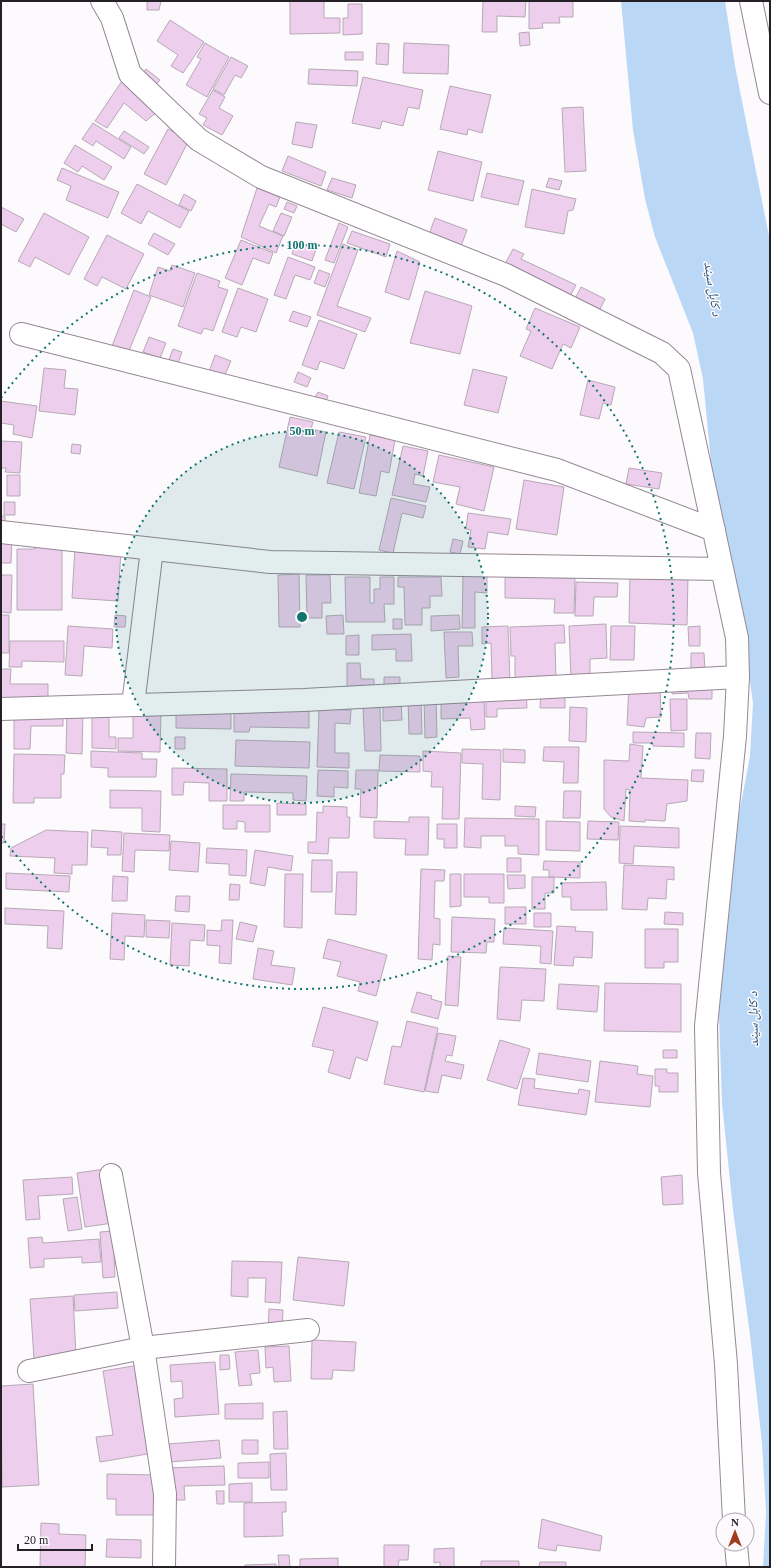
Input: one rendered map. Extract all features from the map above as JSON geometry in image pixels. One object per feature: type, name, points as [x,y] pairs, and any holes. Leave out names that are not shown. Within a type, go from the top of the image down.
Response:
[{"type":"street","points":[[102,1],[112,18],[130,74],[199,140],[261,177],[506,275],[662,353],[679,369],[737,638],[738,677],[735,736],[706,1026],[709,1173],[726,1364],[734,1512]]},
{"type":"street","points":[[751,1],[770,93]]},
{"type":"street","points":[[20,334],[557,470],[714,530]]},
{"type":"street","points":[[1,532],[270,562],[722,569]]},
{"type":"street","points":[[133,705],[152,549]]},
{"type":"street","points":[[1,709],[304,700],[738,677]]},
{"type":"street","points":[[111,1175],[143,1348],[165,1494],[164,1567]]},
{"type":"street","points":[[29,1371],[143,1348],[308,1330]]},
{"type":"street","points":[[737,1552],[738,1567]]},
{"type":"water","name":"د کابل سيند","points":[[621,1],[725,1],[735,66],[770,241],[770,1567],[763,1567],[766,1512],[762,1443],[750,1335],[733,1210],[722,1103],[719,1016],[721,933],[728,872],[750,756],[753,703],[746,654],[712,473],[703,379],[693,333],[655,237],[645,199],[633,130]]},
{"type":"building","points":[[147,1],[161,1],[159,10],[147,10]]},
{"type":"building","points":[[290,1],[324,1],[324,18],[340,18],[340,33],[290,34]]},
{"type":"building","points":[[483,1],[526,1],[525,17],[497,16],[497,32],[482,32]]},
{"type":"building","points":[[529,1],[573,1],[573,17],[559,17],[560,23],[542,23],[543,28],[529,29]]},
{"type":"building","points":[[348,4],[362,4],[362,34],[343,35],[343,18],[348,18]]},
{"type":"building","points":[[170,20],[204,42],[183,73],[171,66],[178,55],[157,41]]},
{"type":"building","points":[[529,32],[530,45],[520,46],[519,33]]},
{"type":"building","points":[[205,43],[229,57],[207,97],[186,85],[201,59],[197,57]]},
{"type":"building","points":[[377,43],[389,44],[388,65],[376,64]]},
{"type":"building","points":[[404,43],[449,45],[448,74],[403,73]]},
{"type":"building","points":[[345,52],[363,52],[363,60],[345,60]]},
{"type":"building","points":[[231,57],[248,66],[241,78],[235,75],[224,95],[213,89]]},
{"type":"building","points":[[146,69],[160,80],[156,85],[142,75]]},
{"type":"building","points":[[309,69],[358,71],[357,86],[308,84]]},
{"type":"building","points":[[363,77],[423,90],[419,109],[408,107],[403,126],[382,121],[380,129],[352,123]]},
{"type":"building","points":[[122,81],[157,112],[146,121],[124,103],[107,128],[95,121]]},
{"type":"building","points":[[450,86],[491,95],[482,133],[468,129],[467,135],[440,129]]},
{"type":"building","points":[[213,90],[225,97],[219,108],[233,116],[222,135],[203,125],[207,118],[199,114]]},
{"type":"building","points":[[583,107],[586,171],[565,172],[562,108]]},
{"type":"building","points":[[296,122],[317,125],[312,148],[292,144]]},
{"type":"building","points":[[93,123],[131,147],[124,159],[96,141],[93,146],[82,139]]},
{"type":"building","points":[[168,129],[189,140],[166,185],[144,174]]},
{"type":"building","points":[[124,131],[149,147],[144,154],[119,138]]},
{"type":"building","points":[[75,145],[112,167],[104,180],[82,166],[78,172],[64,163]]},
{"type":"building","points":[[438,151],[482,162],[473,201],[428,190]]},
{"type":"building","points":[[288,156],[326,172],[321,186],[282,171]]},
{"type":"building","points":[[62,168],[119,192],[108,218],[66,200],[71,186],[57,180]]},
{"type":"building","points":[[487,173],[524,181],[518,205],[481,197]]},
{"type":"building","points":[[332,178],[356,185],[352,198],[327,190]]},
{"type":"building","points":[[549,178],[562,181],[559,190],[546,187]]},
{"type":"building","points":[[137,184],[189,211],[180,228],[148,211],[141,224],[121,213]]},
{"type":"building","points":[[257,188],[280,197],[276,207],[269,204],[259,226],[283,236],[276,253],[241,237]]},
{"type":"building","points":[[532,189],[576,199],[573,210],[568,211],[564,234],[525,227]]},
{"type":"building","points":[[184,194],[196,201],[191,211],[179,205]]},
{"type":"building","points":[[287,202],[297,206],[294,213],[284,209]]},
{"type":"building","points":[[1,207],[24,219],[16,232],[1,224]]},
{"type":"building","points":[[44,213],[89,237],[69,275],[35,257],[30,267],[18,261]]},
{"type":"building","points":[[281,213],[292,217],[284,236],[273,231]]},
{"type":"building","points":[[435,218],[467,230],[460,249],[428,237]]},
{"type":"building","points":[[339,223],[348,227],[334,263],[325,260]]},
{"type":"building","points":[[352,231],[390,244],[386,257],[347,243]]},
{"type":"building","points":[[154,233],[175,244],[168,255],[148,244]]},
{"type":"building","points":[[107,235],[144,254],[126,289],[102,277],[97,286],[84,279]]},
{"type":"building","points":[[241,240],[273,253],[269,264],[253,258],[242,285],[225,278]]},
{"type":"building","points":[[296,242],[316,249],[312,261],[292,254]]},
{"type":"building","points":[[343,244],[358,250],[337,306],[371,318],[365,332],[317,315]]},
{"type":"building","points":[[513,249],[524,254],[521,259],[576,285],[568,300],[503,268]]},
{"type":"building","points":[[397,251],[420,262],[409,300],[385,292]]},
{"type":"building","points":[[288,257],[315,267],[310,280],[295,275],[286,299],[274,295]]},
{"type":"building","points":[[172,265],[195,273],[183,307],[149,295],[158,267],[170,271]]},
{"type":"building","points":[[319,270],[330,274],[325,287],[314,283]]},
{"type":"building","points":[[197,273],[220,281],[218,287],[228,290],[213,331],[204,328],[201,334],[178,326]]},
{"type":"building","points":[[581,287],[605,299],[597,315],[573,303]]},
{"type":"building","points":[[238,288],[268,299],[256,332],[241,327],[237,337],[222,332]]},
{"type":"building","points":[[134,290],[151,297],[126,358],[110,351]]},
{"type":"building","points":[[425,291],[472,306],[460,354],[410,343]]},
{"type":"building","points":[[535,308],[580,327],[571,348],[563,344],[552,369],[520,356],[531,331],[526,329]]},
{"type":"building","points":[[293,311],[311,317],[307,327],[289,321]]},
{"type":"building","points":[[319,320],[357,334],[344,369],[320,361],[317,370],[302,365]]},
{"type":"building","points":[[149,337],[166,343],[160,358],[143,352]]},
{"type":"building","points":[[173,349],[182,352],[177,366],[168,362]]},
{"type":"building","points":[[215,355],[231,361],[224,377],[209,372]]},
{"type":"building","points":[[44,368],[66,370],[64,388],[78,389],[75,415],[39,411]]},
{"type":"building","points":[[473,369],[507,377],[498,413],[464,405]]},
{"type":"building","points":[[298,372],[311,378],[307,387],[294,382]]},
{"type":"building","points":[[588,380],[615,387],[611,405],[603,403],[599,419],[580,415]]},
{"type":"building","points":[[318,392],[328,396],[324,406],[313,401]]},
{"type":"building","points":[[1,401],[37,406],[32,438],[13,434],[14,425],[1,423]]},
{"type":"building","points":[[290,417],[313,422],[311,429],[326,432],[317,476],[279,467]]},
{"type":"building","points":[[339,432],[366,437],[354,489],[327,483]]},
{"type":"building","points":[[370,435],[395,440],[389,473],[381,471],[376,496],[359,493]]},
{"type":"building","points":[[1,441],[22,442],[20,473],[5,472],[6,468],[1,468]]},
{"type":"building","points":[[72,444],[81,445],[80,454],[71,453]]},
{"type":"building","points":[[403,446],[428,451],[423,476],[415,474],[413,484],[430,487],[426,502],[392,495]]},
{"type":"building","points":[[439,455],[494,467],[484,511],[456,504],[460,487],[433,482]]},
{"type":"building","points":[[629,468],[662,473],[659,489],[626,484]]},
{"type":"building","points":[[7,475],[20,475],[20,496],[7,496]]},
{"type":"building","points":[[524,480],[564,487],[557,535],[516,529]]},
{"type":"building","points":[[391,498],[426,506],[423,518],[402,513],[393,553],[379,550]]},
{"type":"building","points":[[4,502],[15,502],[15,515],[4,515]]},
{"type":"building","points":[[468,513],[511,519],[508,535],[488,532],[485,549],[468,547],[471,530],[466,529]]},
{"type":"building","points":[[1,516],[5,516],[5,526],[1,526]]},
{"type":"building","points":[[1,535],[12,535],[11,563],[1,563]]},
{"type":"building","points":[[453,539],[463,541],[460,554],[450,552]]},
{"type":"building","points":[[35,542],[62,542],[62,610],[17,610],[17,549],[35,549]]},
{"type":"building","points":[[75,547],[121,550],[118,601],[72,598]]},
{"type":"building","points":[[299,574],[300,627],[279,627],[278,575]]},
{"type":"building","points":[[630,574],[688,575],[687,625],[629,623]]},
{"type":"building","points":[[1,575],[12,575],[11,613],[1,612]]},
{"type":"building","points":[[306,575],[330,575],[331,603],[322,603],[322,618],[307,618]]},
{"type":"building","points":[[463,575],[487,575],[487,593],[475,592],[475,628],[462,628]]},
{"type":"building","points":[[345,577],[370,577],[370,603],[374,603],[374,589],[380,589],[380,577],[394,577],[394,604],[384,604],[385,622],[346,622]]},
{"type":"building","points":[[398,577],[441,577],[442,596],[430,596],[430,608],[422,608],[422,625],[405,625],[404,587],[398,587]]},
{"type":"building","points":[[505,577],[575,578],[574,613],[554,613],[555,599],[505,598]]},
{"type":"building","points":[[576,582],[618,583],[617,597],[594,597],[593,616],[575,616]]},
{"type":"building","points":[[1,615],[9,615],[9,653],[1,653]]},
{"type":"building","points":[[115,615],[126,616],[125,627],[114,627]]},
{"type":"building","points":[[343,615],[344,634],[327,634],[326,616]]},
{"type":"building","points":[[459,615],[460,629],[431,631],[431,616]]},
{"type":"building","points":[[393,619],[402,619],[402,629],[393,629]]},
{"type":"building","points":[[606,624],[607,658],[590,659],[590,677],[571,677],[569,626]]},
{"type":"building","points":[[564,625],[565,643],[555,643],[556,679],[515,680],[515,656],[511,656],[510,627]]},
{"type":"building","points":[[68,626],[113,629],[112,648],[84,646],[82,676],[65,675]]},
{"type":"building","points":[[508,626],[510,681],[492,681],[491,643],[482,644],[482,627]]},
{"type":"building","points":[[611,626],[635,626],[634,660],[610,660]]},
{"type":"building","points":[[700,626],[700,646],[689,646],[688,627]]},
{"type":"building","points":[[444,632],[472,632],[473,646],[458,646],[459,677],[446,678]]},
{"type":"building","points":[[411,634],[412,661],[396,661],[396,649],[372,650],[372,635]]},
{"type":"building","points":[[359,635],[359,655],[346,655],[346,636]]},
{"type":"building","points":[[10,641],[64,641],[64,662],[22,661],[22,667],[9,667]]},
{"type":"building","points":[[691,653],[704,653],[705,672],[691,672]]},
{"type":"building","points":[[347,663],[360,663],[361,679],[374,679],[374,694],[347,694]]},
{"type":"building","points":[[1,669],[11,669],[10,684],[48,684],[48,703],[1,703]]},
{"type":"building","points":[[384,677],[400,677],[400,684],[384,685]]},
{"type":"building","points":[[629,685],[660,685],[661,717],[646,718],[644,727],[627,725]]},
{"type":"building","points":[[672,685],[712,685],[712,699],[689,699],[688,693],[672,694]]},
{"type":"building","points":[[541,689],[565,690],[565,708],[540,708]]},
{"type":"building","points":[[526,691],[527,708],[497,709],[497,717],[486,717],[486,693]]},
{"type":"building","points":[[484,696],[485,729],[471,730],[470,718],[441,719],[441,697]]},
{"type":"building","points":[[424,698],[436,698],[437,737],[425,738]]},
{"type":"building","points":[[670,699],[687,699],[687,730],[671,731]]},
{"type":"building","points":[[401,700],[402,720],[383,721],[383,701]]},
{"type":"building","points":[[408,700],[421,700],[422,734],[409,734]]},
{"type":"building","points":[[363,707],[380,707],[381,751],[365,751]]},
{"type":"building","points":[[570,707],[587,708],[586,742],[569,741]]},
{"type":"building","points":[[234,708],[309,711],[309,728],[250,727],[249,732],[234,732]]},
{"type":"building","points":[[319,709],[351,710],[350,724],[335,723],[335,753],[349,753],[349,768],[317,767]]},
{"type":"building","points":[[133,711],[161,712],[160,752],[118,751],[118,738],[133,738]]},
{"type":"building","points":[[176,711],[231,712],[231,729],[176,728]]},
{"type":"building","points":[[14,713],[63,714],[63,726],[31,726],[30,749],[14,749]]},
{"type":"building","points":[[67,713],[83,713],[82,754],[66,753]]},
{"type":"building","points":[[92,713],[109,713],[109,737],[116,737],[116,749],[92,748]]},
{"type":"building","points":[[633,732],[684,733],[684,747],[653,746],[653,743],[633,743]]},
{"type":"building","points":[[696,733],[711,733],[710,759],[695,758]]},
{"type":"building","points":[[175,737],[185,737],[185,749],[175,749]]},
{"type":"building","points":[[236,740],[310,742],[309,768],[235,766]]},
{"type":"building","points":[[630,744],[643,746],[641,778],[688,780],[687,801],[667,804],[665,821],[629,821],[630,790],[626,789],[624,821],[611,817],[604,809],[604,760],[629,761]]},
{"type":"building","points":[[544,747],[579,747],[578,783],[563,783],[564,762],[543,761]]},
{"type":"building","points":[[462,749],[501,750],[500,800],[482,799],[483,764],[462,763]]},
{"type":"building","points":[[503,749],[525,750],[525,763],[503,762]]},
{"type":"building","points":[[91,751],[142,753],[142,759],[157,759],[156,777],[108,777],[108,768],[91,767]]},
{"type":"building","points":[[423,751],[461,753],[459,819],[442,819],[443,787],[431,787],[432,772],[423,771]]},
{"type":"building","points":[[14,754],[65,755],[64,774],[61,774],[61,798],[34,798],[34,803],[13,803]]},
{"type":"building","points":[[380,755],[420,756],[420,772],[379,771]]},
{"type":"building","points":[[172,768],[227,769],[227,801],[209,801],[209,783],[184,782],[183,795],[172,795]]},
{"type":"building","points":[[318,770],[348,771],[348,788],[334,787],[334,797],[317,796]]},
{"type":"building","points":[[356,770],[378,770],[377,818],[360,817],[361,789],[355,789]]},
{"type":"building","points":[[692,770],[704,770],[703,782],[691,781]]},
{"type":"building","points":[[231,774],[307,776],[306,801],[293,800],[293,793],[244,792],[244,801],[230,801]]},
{"type":"building","points":[[110,790],[161,791],[160,832],[142,831],[142,808],[110,808]]},
{"type":"building","points":[[564,791],[581,791],[580,818],[563,818]]},
{"type":"building","points":[[277,803],[306,804],[306,815],[277,815]]},
{"type":"building","points":[[223,805],[270,805],[270,832],[245,832],[245,822],[237,821],[237,829],[223,829]]},
{"type":"building","points":[[323,806],[347,807],[347,817],[350,817],[349,838],[329,838],[328,854],[308,853],[308,842],[316,842],[317,812],[323,813]]},
{"type":"building","points":[[515,806],[536,807],[535,817],[515,816]]},
{"type":"building","points":[[409,817],[429,817],[428,855],[405,855],[406,839],[374,838],[374,821],[409,822]]},
{"type":"building","points":[[465,818],[539,819],[539,855],[518,854],[518,846],[505,846],[505,836],[481,836],[481,848],[464,847]]},
{"type":"building","points":[[546,821],[580,822],[580,851],[546,850]]},
{"type":"building","points":[[588,821],[619,822],[618,840],[587,839]]},
{"type":"building","points":[[1,824],[5,824],[4,843],[1,843]]},
{"type":"building","points":[[437,824],[457,824],[457,848],[444,848],[444,839],[437,839]]},
{"type":"building","points":[[620,826],[679,828],[679,848],[634,846],[633,864],[619,863]]},
{"type":"building","points":[[46,830],[88,832],[87,865],[72,865],[72,874],[54,873],[55,858],[10,856],[11,848]]},
{"type":"building","points":[[92,830],[122,832],[121,855],[107,855],[108,848],[91,847]]},
{"type":"building","points":[[124,833],[170,835],[169,851],[135,850],[134,872],[122,871]]},
{"type":"building","points":[[171,841],[200,843],[198,872],[169,870]]},
{"type":"building","points":[[207,848],[247,850],[246,876],[229,875],[229,864],[206,863]]},
{"type":"building","points":[[255,850],[293,856],[291,871],[268,867],[265,886],[250,883]]},
{"type":"building","points":[[507,858],[521,858],[521,872],[507,872]]},
{"type":"building","points":[[312,860],[332,860],[332,892],[311,892]]},
{"type":"building","points":[[544,861],[580,862],[580,878],[549,877],[549,870],[543,870]]},
{"type":"building","points":[[624,865],[674,867],[674,880],[667,879],[666,899],[648,898],[647,910],[622,909]]},
{"type":"building","points":[[421,869],[445,870],[444,881],[435,881],[434,918],[440,919],[440,945],[433,944],[432,960],[418,959]]},
{"type":"building","points":[[337,872],[357,872],[356,915],[335,914]]},
{"type":"building","points":[[6,873],[70,876],[69,892],[6,889]]},
{"type":"building","points":[[285,874],[303,874],[302,928],[284,927]]},
{"type":"building","points":[[450,874],[461,874],[461,906],[450,907]]},
{"type":"building","points":[[464,874],[504,874],[504,903],[489,903],[489,897],[464,897]]},
{"type":"building","points":[[507,875],[525,875],[525,888],[508,889]]},
{"type":"building","points":[[113,876],[128,877],[127,901],[112,901]]},
{"type":"building","points":[[532,877],[554,877],[554,893],[545,893],[545,909],[532,909]]},
{"type":"building","points":[[606,882],[607,910],[571,910],[571,897],[562,897],[562,883]]},
{"type":"building","points":[[230,884],[240,885],[239,900],[229,900]]},
{"type":"building","points":[[176,896],[190,896],[189,912],[175,911]]},
{"type":"building","points":[[505,907],[526,907],[526,924],[505,924]]},
{"type":"building","points":[[5,908],[64,911],[62,949],[47,948],[48,926],[5,924]]},
{"type":"building","points":[[665,912],[683,913],[683,925],[664,924]]},
{"type":"building","points":[[112,913],[145,915],[144,937],[125,936],[124,960],[110,959]]},
{"type":"building","points":[[534,913],[551,913],[551,927],[534,927]]},
{"type":"building","points":[[452,917],[495,919],[494,942],[487,942],[486,953],[451,952]]},
{"type":"building","points":[[146,920],[170,921],[169,938],[146,937]]},
{"type":"building","points":[[222,920],[233,920],[231,964],[219,963],[220,946],[207,945],[207,930],[221,931]]},
{"type":"building","points":[[240,922],[257,926],[253,942],[236,939]]},
{"type":"building","points":[[172,923],[205,925],[204,941],[190,940],[189,966],[170,965]]},
{"type":"building","points":[[557,926],[576,927],[575,931],[593,932],[592,958],[574,957],[573,966],[554,965]]},
{"type":"building","points":[[504,928],[553,931],[551,964],[540,963],[541,946],[503,944]]},
{"type":"building","points":[[645,929],[678,929],[678,962],[664,962],[664,968],[645,968]]},
{"type":"building","points":[[328,939],[387,955],[376,996],[358,991],[360,982],[337,976],[341,962],[323,958]]},
{"type":"building","points":[[258,948],[274,951],[271,965],[295,968],[292,985],[253,979]]},
{"type":"building","points":[[448,956],[461,957],[458,1006],[445,1005]]},
{"type":"building","points":[[500,967],[546,969],[544,1001],[522,1000],[520,1021],[497,1019]]},
{"type":"building","points":[[605,983],[681,984],[681,1032],[604,1031]]},
{"type":"building","points":[[559,984],[599,986],[597,1012],[557,1009]]},
{"type":"building","points":[[417,992],[432,996],[431,999],[442,1002],[438,1019],[411,1012]]},
{"type":"building","points":[[323,1007],[378,1022],[367,1061],[356,1057],[350,1079],[328,1072],[334,1051],[312,1046]]},
{"type":"building","points":[[407,1021],[438,1028],[424,1092],[384,1084],[392,1046],[401,1047]]},
{"type":"building","points":[[438,1033],[456,1036],[452,1056],[447,1055],[445,1061],[464,1065],[461,1079],[442,1075],[438,1093],[425,1091]]},
{"type":"building","points":[[500,1040],[530,1049],[517,1089],[487,1080]]},
{"type":"building","points":[[663,1050],[677,1050],[677,1058],[663,1058]]},
{"type":"building","points":[[539,1053],[591,1061],[588,1082],[536,1074]]},
{"type":"building","points":[[600,1061],[638,1066],[637,1074],[653,1076],[650,1107],[595,1102]]},
{"type":"building","points":[[655,1069],[667,1069],[667,1073],[678,1073],[678,1092],[659,1092],[659,1086],[655,1086]]},
{"type":"building","points":[[523,1078],[535,1079],[534,1088],[578,1094],[579,1089],[590,1091],[586,1115],[518,1105]]},
{"type":"building","points":[[105,1169],[113,1223],[85,1227],[77,1173]]},
{"type":"building","points":[[682,1175],[683,1204],[663,1205],[661,1177]]},
{"type":"building","points":[[72,1177],[73,1194],[38,1196],[40,1219],[26,1220],[23,1180]]},
{"type":"building","points":[[77,1197],[82,1229],[68,1231],[63,1199]]},
{"type":"building","points":[[113,1231],[115,1277],[103,1278],[100,1232]]},
{"type":"building","points":[[42,1237],[43,1243],[99,1239],[101,1262],[82,1263],[82,1257],[44,1259],[44,1267],[30,1268],[28,1238]]},
{"type":"building","points":[[298,1257],[349,1262],[344,1306],[293,1300]]},
{"type":"building","points":[[232,1261],[282,1262],[280,1303],[265,1302],[266,1278],[248,1278],[248,1297],[231,1296]]},
{"type":"building","points":[[117,1292],[118,1308],[75,1311],[74,1295]]},
{"type":"building","points":[[73,1296],[76,1356],[34,1359],[30,1299]]},
{"type":"building","points":[[269,1309],[283,1310],[282,1331],[268,1330]]},
{"type":"building","points":[[312,1340],[356,1342],[354,1371],[333,1370],[332,1379],[311,1379]]},
{"type":"building","points":[[289,1346],[291,1381],[274,1382],[273,1367],[266,1368],[265,1347]]},
{"type":"building","points":[[258,1350],[260,1373],[250,1374],[252,1385],[239,1386],[235,1352]]},
{"type":"building","points":[[220,1355],[229,1355],[230,1369],[220,1370]]},
{"type":"building","points":[[215,1362],[219,1414],[175,1417],[174,1399],[183,1398],[182,1381],[171,1382],[170,1365]]},
{"type":"building","points":[[139,1365],[153,1453],[100,1462],[96,1437],[113,1435],[103,1371]]},
{"type":"building","points":[[33,1384],[39,1485],[2,1487],[1,1386]]},
{"type":"building","points":[[263,1403],[263,1419],[225,1419],[225,1404]]},
{"type":"building","points":[[287,1411],[288,1449],[274,1449],[273,1412]]},
{"type":"building","points":[[219,1440],[221,1458],[169,1462],[168,1444]]},
{"type":"building","points":[[242,1440],[258,1440],[258,1454],[242,1454]]},
{"type":"building","points":[[286,1453],[287,1490],[271,1490],[270,1454]]},
{"type":"building","points":[[269,1462],[269,1478],[238,1478],[238,1463]]},
{"type":"building","points":[[224,1466],[225,1485],[184,1486],[185,1500],[168,1500],[167,1468]]},
{"type":"building","points":[[107,1474],[158,1475],[157,1515],[116,1515],[116,1499],[107,1499]]},
{"type":"building","points":[[252,1483],[252,1502],[229,1502],[229,1484]]},
{"type":"building","points":[[216,1491],[224,1491],[224,1504],[217,1504]]},
{"type":"building","points":[[286,1502],[286,1512],[282,1512],[283,1536],[244,1537],[244,1503]]},
{"type":"building","points":[[542,1519],[602,1536],[600,1551],[557,1545],[556,1551],[538,1548]]},
{"type":"building","points":[[41,1523],[59,1524],[59,1534],[86,1535],[85,1567],[40,1567]]},
{"type":"building","points":[[107,1539],[141,1540],[141,1558],[106,1557]]},
{"type":"building","points":[[384,1545],[409,1545],[408,1560],[399,1560],[398,1567],[384,1567]]},
{"type":"building","points":[[454,1548],[454,1567],[440,1567],[440,1562],[434,1563],[434,1549]]},
{"type":"building","points":[[278,1555],[289,1555],[290,1567],[279,1567]]},
{"type":"building","points":[[338,1558],[338,1567],[300,1567],[300,1559]]},
{"type":"building","points":[[481,1561],[519,1561],[519,1567],[481,1567]]},
{"type":"building","points":[[540,1562],[566,1562],[566,1567],[539,1567]]},
{"type":"building","points":[[276,1564],[276,1567],[245,1567],[245,1565]]}]
